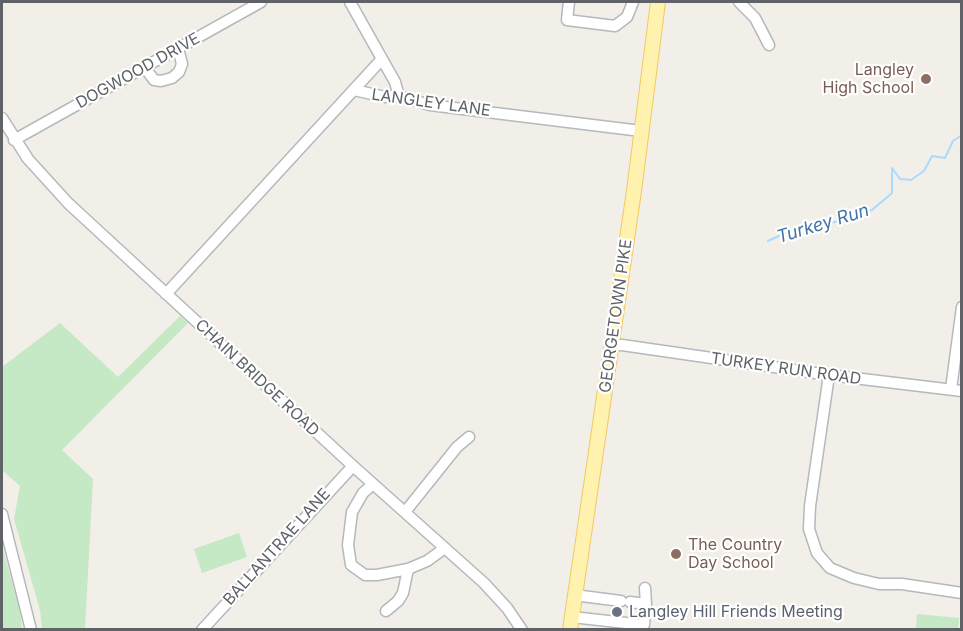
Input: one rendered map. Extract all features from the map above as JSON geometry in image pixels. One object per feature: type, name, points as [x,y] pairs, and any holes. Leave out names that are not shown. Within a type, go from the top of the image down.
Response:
[{"type":"main road","name":"GEORGETOWN PIKE","points":[[571,623],[612,345],[658,2]]},
{"type":"street","name":"DOGWOOD DRIVE","points":[[14,140],[261,2]]},
{"type":"street","points":[[350,2],[395,82],[399,96]]},
{"type":"street","points":[[569,2],[567,20],[615,26],[627,17],[633,2]]},
{"type":"street","points":[[739,2],[754,18],[769,45]]},
{"type":"street","points":[[145,68],[154,80],[172,78],[179,72],[182,64],[178,48]]},
{"type":"street","points":[[354,90],[382,59]]},
{"type":"street","name":"LANGLEY LANE","points":[[166,294],[354,90],[376,95],[399,96],[430,105],[641,131]]},
{"type":"street","name":"CHAIN BRIDGE ROAD","points":[[2,118],[28,159],[68,203],[352,466],[445,548],[507,608],[522,630]]},
{"type":"street","points":[[956,390],[962,307]]},
{"type":"street","name":"TURKEY RUN ROAD","points":[[612,345],[956,390]]},
{"type":"street","points":[[829,375],[810,513],[809,529],[817,552],[830,568],[854,578],[879,584],[902,584],[962,593]]},
{"type":"street","points":[[405,512],[457,447],[469,437]]},
{"type":"street","name":"BALLANTRAE LANE","points":[[202,630],[352,466]]},
{"type":"street","points":[[374,484],[363,493],[352,512],[348,545],[351,565],[365,575],[408,569],[427,561],[445,548]]},
{"type":"street","points":[[2,514],[31,630]]},
{"type":"street","points":[[386,611],[398,601],[403,593],[408,569]]},
{"type":"street","points":[[571,623],[644,625],[645,588]]},
{"type":"street","points":[[574,595],[646,604]]},
{"type":"green space","points":[[180,316],[188,323],[62,450],[93,479],[85,629],[42,629],[40,610],[14,519],[20,486],[2,470],[2,367],[60,323],[118,377]]},
{"type":"green space","points":[[239,533],[247,557],[202,573],[194,549]]},
{"type":"green space","points":[[2,546],[20,611],[22,629],[2,629]]},
{"type":"green space","points":[[917,614],[959,618],[958,629],[916,629]]},
{"type":"waterway","name":"Turkey Run","points":[[768,241],[794,229],[835,222],[872,210],[892,193],[892,168],[900,179],[911,180],[924,171],[932,156],[945,158],[953,141],[962,135]]},
{"type":"place","name":"Langley High School","points":[[926,79]]},
{"type":"place","name":"The Country Day School","points":[[676,554]]},
{"type":"place","name":"Langley Hill Friends Meeting","points":[[617,612]]}]
